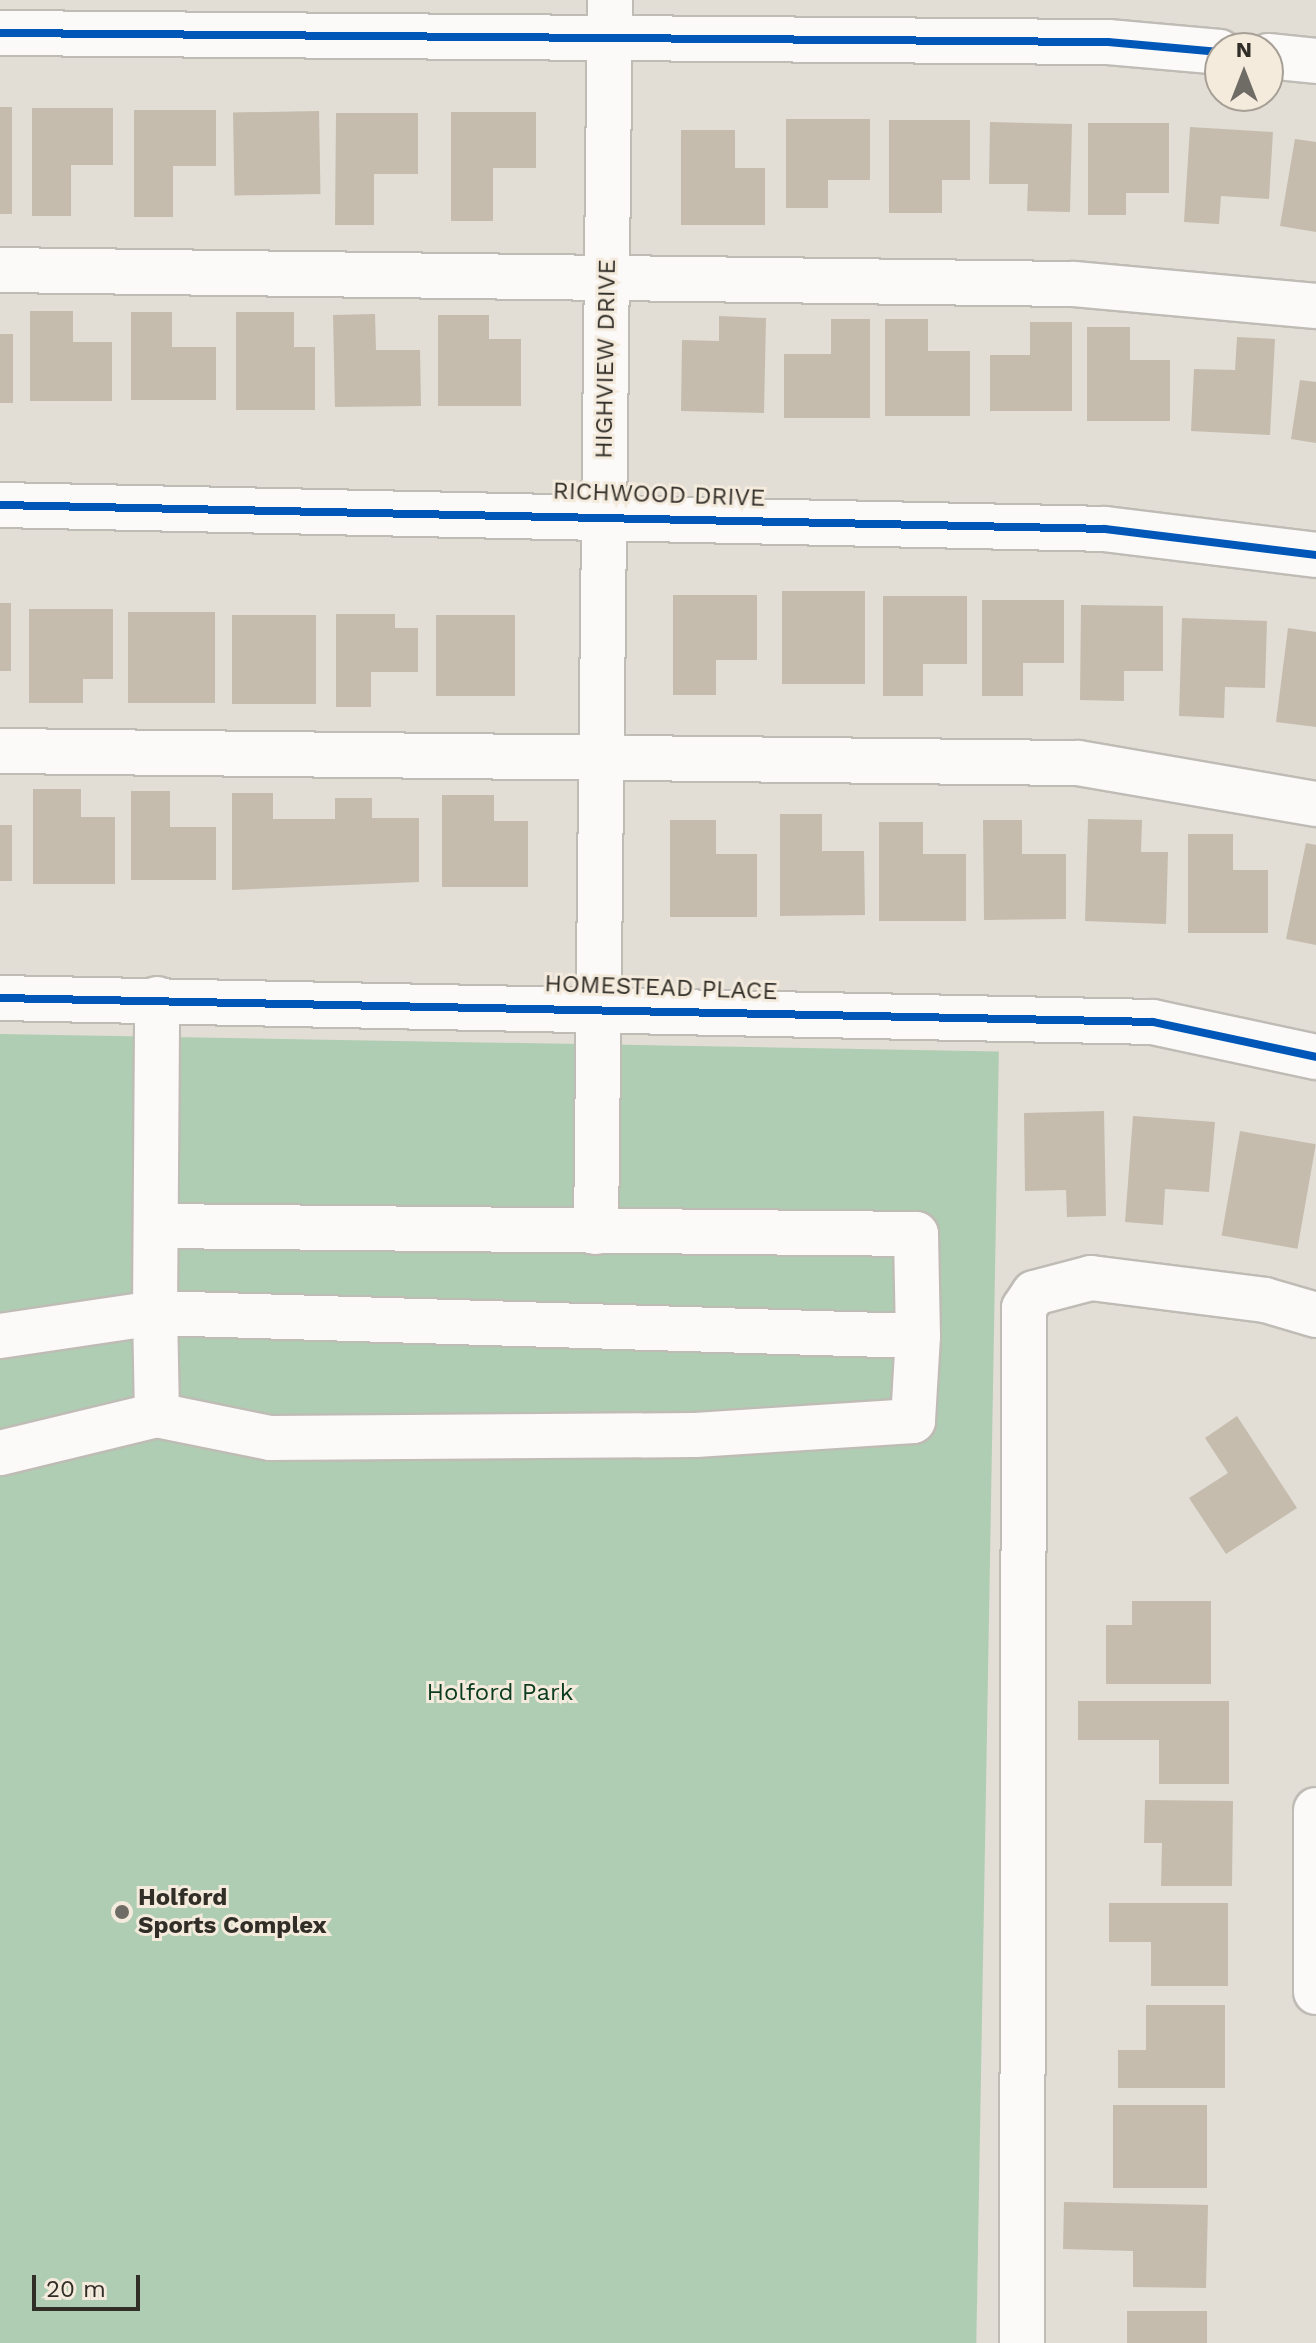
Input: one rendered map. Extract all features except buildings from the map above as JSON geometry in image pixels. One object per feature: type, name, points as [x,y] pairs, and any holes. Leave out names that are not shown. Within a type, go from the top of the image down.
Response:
[{"type":"street","points":[[0,33],[610,18],[1108,42],[1204,51]]},
{"type":"street","name":"HIGHVIEW DRIVE","points":[[596,1232],[610,18]]},
{"type":"street","points":[[1284,58],[1316,61]]},
{"type":"street","points":[[0,270],[1074,284],[1316,306]]},
{"type":"street","name":"RICHWOOD DRIVE","points":[[0,505],[603,513],[1105,529],[1316,555]]},
{"type":"street","points":[[0,751],[1078,763],[1316,804]]},
{"type":"street","name":"HOMESTEAD PLACE","points":[[0,998],[597,1005],[1153,1022],[1316,1057]]},
{"type":"street","points":[[157,999],[157,1415]]},
{"type":"street","points":[[0,1453],[157,1415],[270,1438],[695,1435],[913,1421],[918,1336],[916,1234],[156,1226]]},
{"type":"street","points":[[1022,2343],[1024,1308],[1034,1293],[1091,1278],[1265,1300],[1316,1315]]},
{"type":"street","points":[[0,1336],[155,1313],[918,1336]]},
{"type":"street","points":[[1316,1810],[1316,1992]]},
{"type":"green space","name":"Holford Park","points":[[0,1034],[999,1051],[976,2343],[0,2343]]},
{"type":"cycle path","points":[[0,33],[1108,42],[1204,51]]},
{"type":"cycle path","points":[[0,505],[1105,529],[1316,555]]},
{"type":"cycle path","points":[[0,998],[1153,1022],[1316,1057]]},
{"type":"place","name":"Holford Sports Complex","points":[[122,1912]]}]
